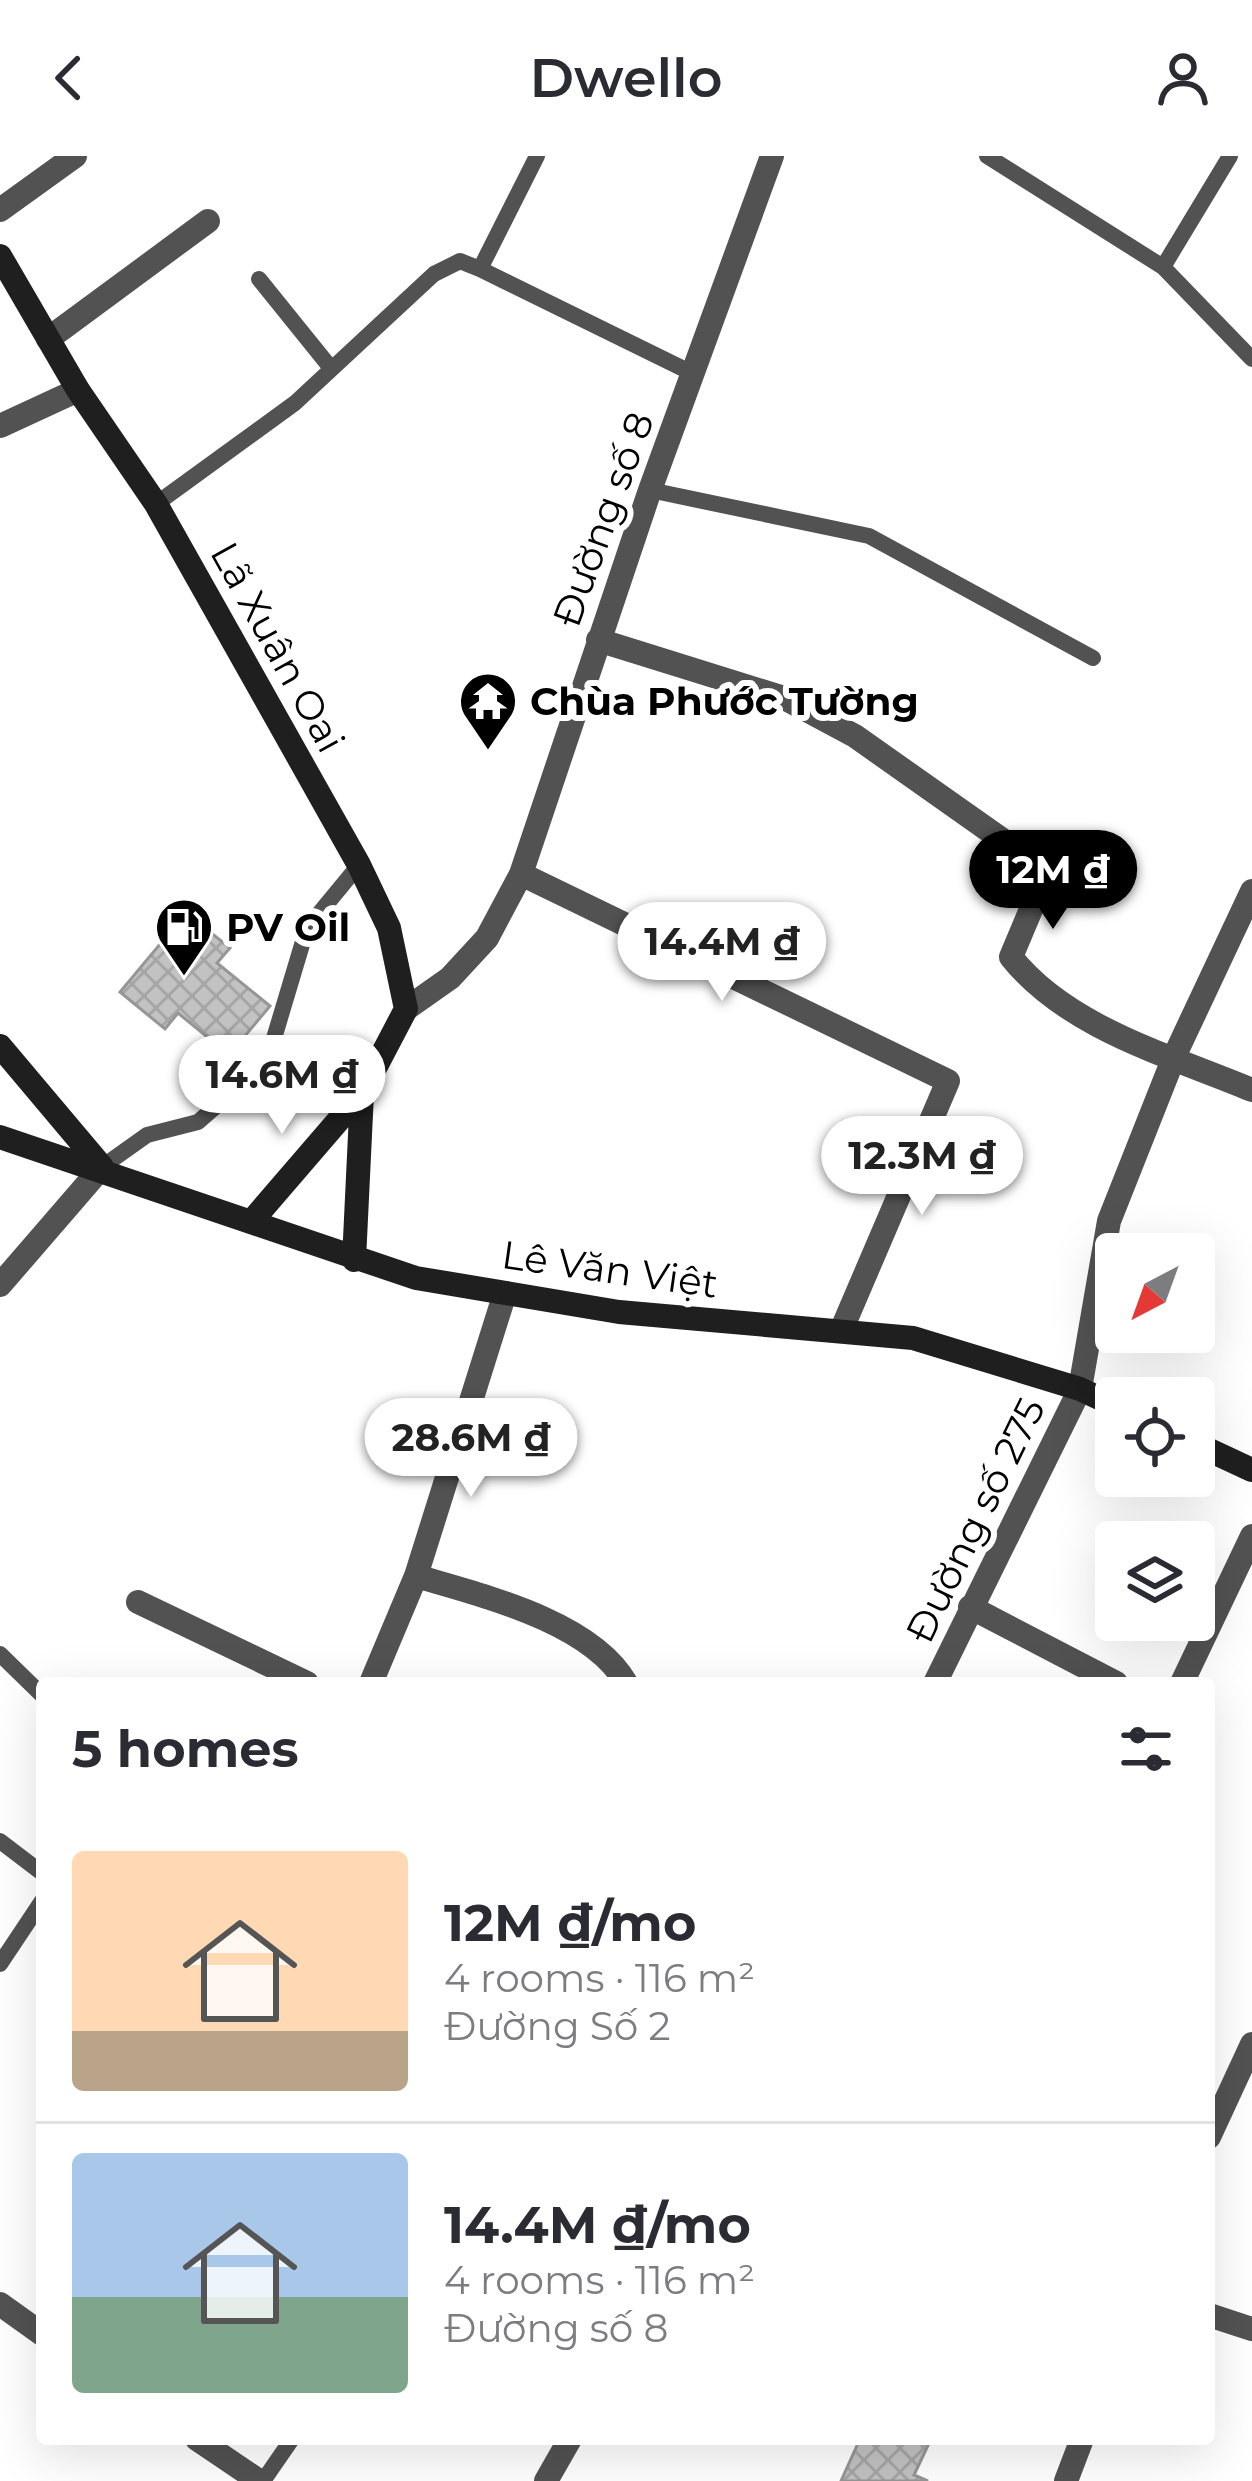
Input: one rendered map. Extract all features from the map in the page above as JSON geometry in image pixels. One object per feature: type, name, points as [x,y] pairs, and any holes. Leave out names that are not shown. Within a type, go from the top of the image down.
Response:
[{"type":"main road","name":"Lã Xuân Oai","points":[[0,256],[78,390],[157,504],[359,865],[389,928],[406,1009]]},
{"type":"main road","points":[[251,1222],[362,1093],[406,1009]]},
{"type":"main road","name":"Lê Văn Việt","points":[[0,1046],[102,1167]]},
{"type":"main road","points":[[354,1261],[362,1093]]},
{"type":"main road","name":"Lê Văn Việt","points":[[0,1137],[102,1167],[354,1261],[619,1312],[913,1338],[1095,1396]]},
{"type":"main road","points":[[1215,1453],[1252,1471]]},
{"type":"street","points":[[0,210],[75,156]]},
{"type":"street","name":"Đường số 8","points":[[406,1009],[449,978],[487,938],[521,874],[650,490],[772,156]]},
{"type":"street","points":[[48,339],[208,221]]},
{"type":"street","points":[[0,426],[78,390]]},
{"type":"street","points":[[598,640],[784,698],[855,736],[1042,868],[1045,876],[1011,957],[1065,1007],[1252,1090]]},
{"type":"street","points":[[521,874],[948,1081],[841,1331]]},
{"type":"street","name":"Đường số 275","points":[[938,1677],[1080,1389],[1109,1221],[1174,1058],[1252,891]]},
{"type":"street","points":[[0,1286],[102,1167]]},
{"type":"street","points":[[374,1677],[416,1576],[505,1293]]},
{"type":"street","points":[[1185,1677],[1252,1536]]},
{"type":"street","points":[[416,1576],[516,1607],[583,1640],[626,1677]]},
{"type":"street","points":[[138,1602],[294,1677]]},
{"type":"street","points":[[970,1607],[1104,1677]]},
{"type":"street","points":[[1215,2125],[1250,2055]]},
{"type":"street","points":[[0,2304],[36,2329]]},
{"type":"street","points":[[1215,2316],[1252,2329]]},
{"type":"street","points":[[206,2445],[261,2481]]},
{"type":"street","points":[[546,2481],[567,2445]]},
{"type":"street","points":[[1066,2481],[1080,2445]]},
{"type":"lane","points":[[480,269],[537,156]]},
{"type":"lane","points":[[987,156],[1163,267],[1252,359]]},
{"type":"lane","points":[[1163,267],[1231,156]]},
{"type":"lane","points":[[157,504],[295,403],[434,274],[460,261],[694,374]]},
{"type":"lane","points":[[259,279],[330,367]]},
{"type":"lane","points":[[650,490],[869,536],[1093,658]]},
{"type":"lane","points":[[102,1167],[147,1135],[197,1122],[230,1094],[272,1045],[307,928],[359,865]]},
{"type":"lane","points":[[0,1654],[36,1689]]},
{"type":"lane","points":[[0,1841],[36,1869]]},
{"type":"lane","points":[[0,1964],[36,1910]]},
{"type":"lane","points":[[261,2481],[288,2445]]},
{"type":"building","name":"PV Oil","points":[[186,913],[230,948],[217,963],[270,1006],[229,1055],[178,1013],[165,1029],[120,992]]},
{"type":"building","points":[[857,2445],[928,2445],[914,2475],[928,2481],[841,2481]]},
{"type":"place","name":"Chùa Phước Tường","points":[[488,752]]},
{"type":"place","name":"PV Oil","points":[[184,978]]}]
